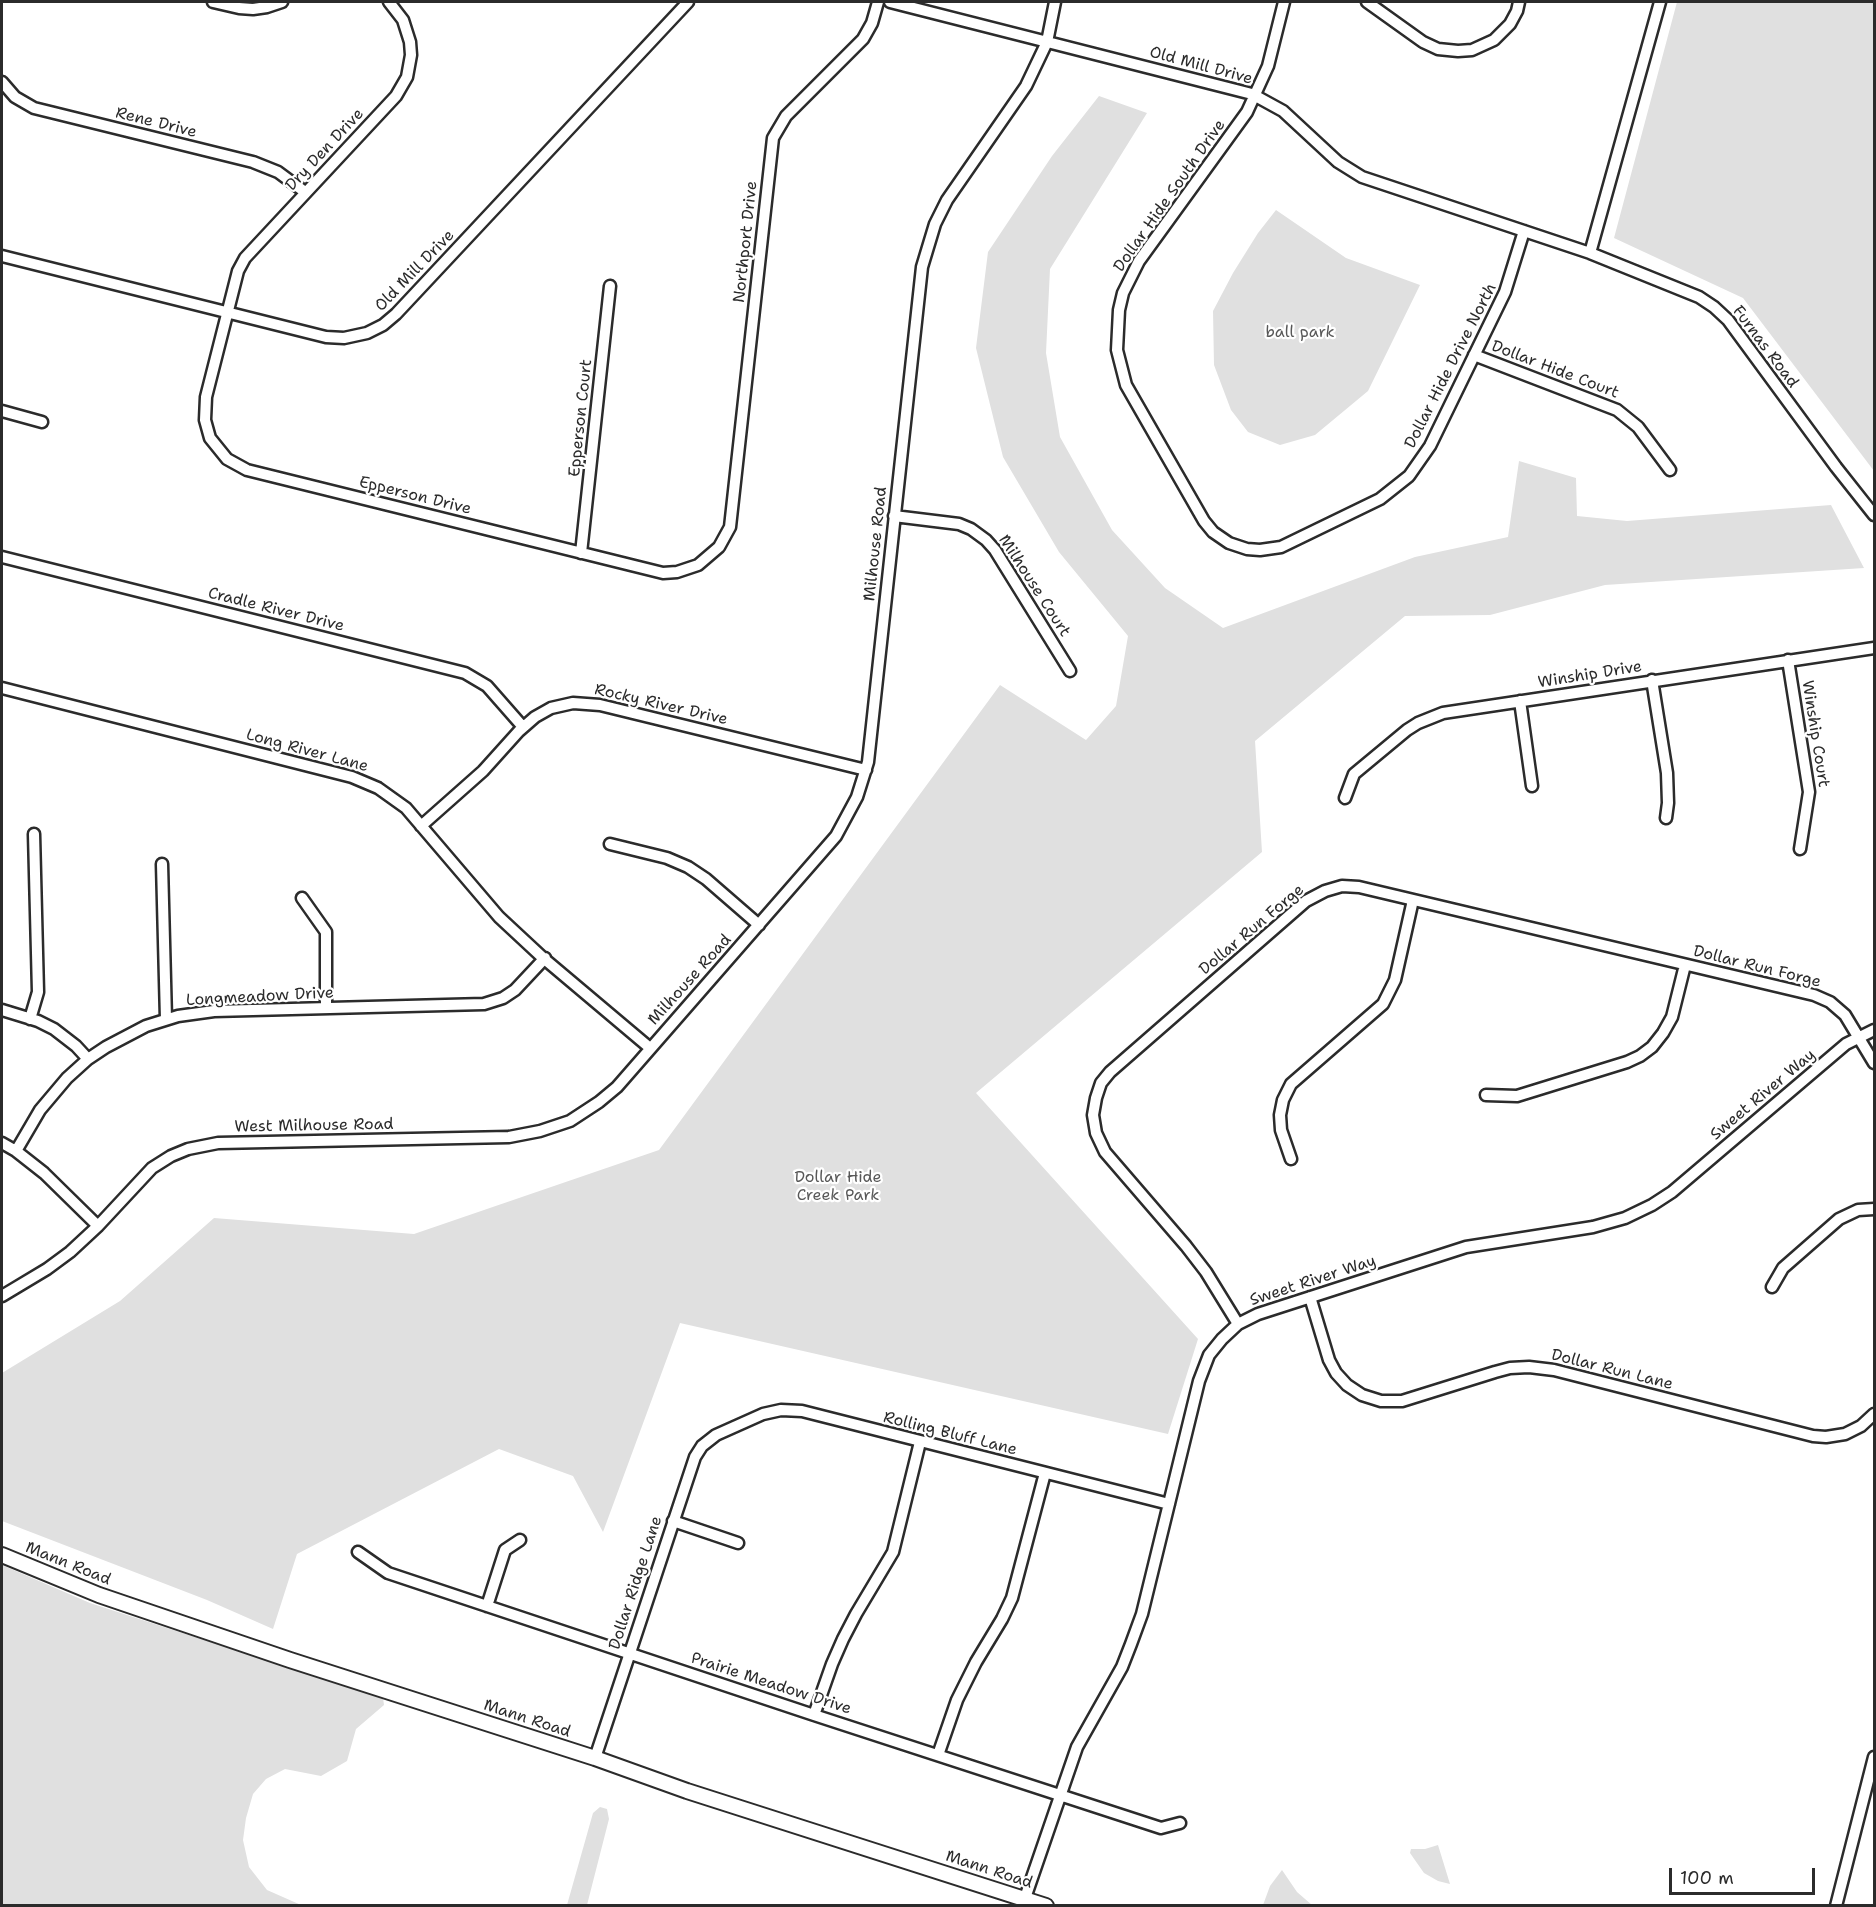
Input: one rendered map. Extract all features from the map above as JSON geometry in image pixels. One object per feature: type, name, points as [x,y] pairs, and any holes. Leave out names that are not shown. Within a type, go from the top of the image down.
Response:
[{"type":"main road","name":"Mann Road","points":[[6,1557],[99,1595],[290,1660],[595,1758],[687,1791],[1046,1905]]},
{"type":"street","points":[[213,2],[254,9],[282,2]]},
{"type":"street","name":"Dry Den Drive","points":[[228,313],[238,271],[248,252],[396,96],[407,77],[411,55],[410,42],[403,20],[389,2]]},
{"type":"street","name":"Old Mill Drive","points":[[2,256],[330,338],[358,336],[383,325],[404,305],[688,2]]},
{"type":"street","name":"Northport Drive","points":[[730,525],[773,138],[786,116],[863,39],[872,23],[878,2]]},
{"type":"street","name":"Old Mill Drive","points":[[890,2],[1256,95],[1283,111],[1338,162],[1362,177],[1546,238]]},
{"type":"street","name":"Milhouse Road","points":[[650,1048],[759,925],[843,825],[858,797],[866,770],[919,284],[927,245],[947,200],[1020,95],[1047,42],[1054,2]]},
{"type":"street","name":"Dollar Hide South Drive","points":[[1247,549],[1225,540],[1204,521],[1126,385],[1119,359],[1117,333],[1123,293],[1132,272],[1243,118],[1256,95],[1268,66],[1284,2]]},
{"type":"street","points":[[1367,2],[1428,45],[1450,51],[1473,50],[1494,40],[1508,27],[1519,2]]},
{"type":"street","points":[[1590,253],[1660,2]]},
{"type":"street","name":"Rene Drive","points":[[2,82],[15,97],[32,107],[253,162],[278,172],[305,192]]},
{"type":"street","name":"Dollar Hide Drive North","points":[[1247,549],[1281,547],[1372,503],[1409,476],[1423,458],[1509,284],[1524,231]]},
{"type":"street","name":"Furnas Road","points":[[1546,238],[1590,253],[1707,301],[1721,313],[1836,467],[1875,514]]},
{"type":"street","name":"Epperson Court","points":[[581,553],[610,286]]},
{"type":"street","name":"Epperson Drive","points":[[228,313],[206,397],[205,415],[210,438],[220,453],[231,462],[252,471],[655,572],[677,572],[698,565],[719,547],[730,525]]},
{"type":"street","name":"Dollar Hide Court","points":[[1474,355],[1617,410],[1638,427],[1670,470]]},
{"type":"street","points":[[2,411],[42,422]]},
{"type":"street","name":"Milhouse Court","points":[[894,516],[959,524],[975,531],[986,540],[995,550],[1070,671]]},
{"type":"street","name":"Cradle River Drive","points":[[2,557],[465,673],[487,686],[523,727]]},
{"type":"street","name":"Winship Drive","points":[[1344,798],[1354,774],[1418,723],[1443,713],[1875,648]]},
{"type":"street","name":"Winship Court","points":[[1788,660],[1809,792],[1800,849]]},
{"type":"street","points":[[1652,680],[1668,773],[1668,804],[1665,818]]},
{"type":"street","name":"Long River Lane","points":[[2,688],[355,778],[374,785],[406,808],[499,917],[650,1048]]},
{"type":"street","points":[[1520,701],[1532,786]]},
{"type":"street","name":"Rocky River Drive","points":[[421,826],[483,771],[535,717],[551,708],[573,703],[595,704],[866,770]]},
{"type":"street","points":[[30,1019],[38,992],[34,834]]},
{"type":"street","points":[[610,844],[667,858],[688,867],[706,879],[759,925]]},
{"type":"street","points":[[162,864],[166,1019]]},
{"type":"street","name":"Dollar Run Forge","points":[[1238,1324],[1206,1272],[1186,1246],[1105,1152],[1096,1133],[1094,1115],[1096,1098],[1101,1083],[1110,1072],[1306,901],[1325,891],[1342,886],[1359,887],[1814,995],[1830,1002],[1845,1015],[1875,1063]]},
{"type":"street","points":[[302,898],[326,932],[326,1008]]},
{"type":"street","points":[[1291,1159],[1281,1131],[1280,1115],[1283,1100],[1291,1084],[1383,1004],[1395,980],[1413,900]]},
{"type":"street","name":"Longmeadow Drive","points":[[16,1151],[37,1115],[54,1092],[88,1059],[120,1038],[166,1019],[214,1011],[493,1002],[515,990],[545,958]]},
{"type":"street","points":[[1486,1095],[1517,1096],[1640,1056],[1663,1034],[1672,1017],[1685,965]]},
{"type":"street","points":[[2,1010],[47,1025],[62,1034],[88,1059]]},
{"type":"street","name":"Sweet River Way","points":[[1024,1898],[1077,1747],[1122,1666],[1142,1614],[1199,1381],[1209,1355],[1222,1339],[1238,1324],[1258,1314],[1466,1247],[1593,1227],[1643,1210],[1672,1192],[1846,1044],[1875,1030]]},
{"type":"street","name":"West Milhouse Road","points":[[2,1296],[55,1263],[99,1226],[152,1168],[171,1156],[196,1147],[218,1143],[508,1137],[549,1129],[570,1120],[599,1102],[616,1087],[650,1048]]},
{"type":"street","points":[[2,1143],[44,1173],[99,1226]]},
{"type":"street","points":[[1772,1287],[1783,1268],[1839,1219],[1858,1210],[1875,1209]]},
{"type":"street","name":"Dollar Run Lane","points":[[1310,1297],[1329,1360],[1336,1373],[1347,1385],[1362,1395],[1381,1401],[1402,1401],[1494,1372],[1528,1367],[1554,1370],[1813,1436],[1826,1437],[1845,1434],[1861,1426],[1875,1414]]},
{"type":"street","name":"Rolling Bluff Lane","points":[[725,1431],[768,1412],[790,1409],[1169,1504]]},
{"type":"street","name":"Dollar Ridge Lane","points":[[595,1758],[690,1469],[699,1450],[706,1442],[725,1431]]},
{"type":"street","points":[[814,1715],[832,1664],[855,1614],[893,1552],[920,1442]]},
{"type":"street","points":[[938,1755],[957,1700],[1012,1598],[1045,1473]]},
{"type":"street","points":[[673,1521],[738,1542]]},
{"type":"street","points":[[487,1606],[505,1550],[520,1540]]},
{"type":"street","name":"Prairie Meadow Drive","points":[[358,1552],[388,1573],[814,1715],[1161,1828],[1180,1823]]},
{"type":"street","points":[[1836,1905],[1875,1757]]},
{"type":"green space","points":[[1677,2],[1874,2],[1874,471],[1743,298],[1614,238]]},
{"type":"green space","name":"Dollar Hide Creek Park","points":[[1099,96],[1147,113],[1050,269],[1046,353],[1060,437],[1112,530],[1165,588],[1223,628],[1415,557],[1508,537],[1519,461],[1576,478],[1577,516],[1627,521],[1831,505],[1864,568],[1605,585],[1490,615],[1405,616],[1255,741],[1262,852],[976,1093],[1198,1339],[1168,1434],[680,1323],[603,1532],[573,1476],[499,1449],[297,1554],[273,1629],[207,1600],[2,1521],[2,1373],[120,1301],[214,1218],[414,1234],[659,1150],[1000,685],[1086,740],[1116,706],[1128,636],[1059,552],[1003,457],[976,348],[988,252],[1052,156]]},
{"type":"green space","name":"ball park","points":[[1276,210],[1346,258],[1420,285],[1368,391],[1315,435],[1280,445],[1248,432],[1231,410],[1214,365],[1213,311],[1233,273],[1258,233]]},
{"type":"green space","points":[[2,1565],[90,1603],[383,1698],[384,1705],[356,1729],[347,1761],[321,1776],[285,1769],[266,1779],[253,1794],[243,1840],[249,1867],[267,1890],[301,1905],[2,1905]]},
{"type":"green space","points":[[600,1807],[607,1809],[609,1819],[587,1905],[567,1905],[593,1813]]},
{"type":"green space","points":[[1438,1845],[1450,1884],[1438,1881],[1424,1873],[1410,1853],[1411,1849],[1425,1849]]},
{"type":"green space","points":[[1282,1870],[1297,1892],[1312,1905],[1263,1905],[1270,1886]]}]
